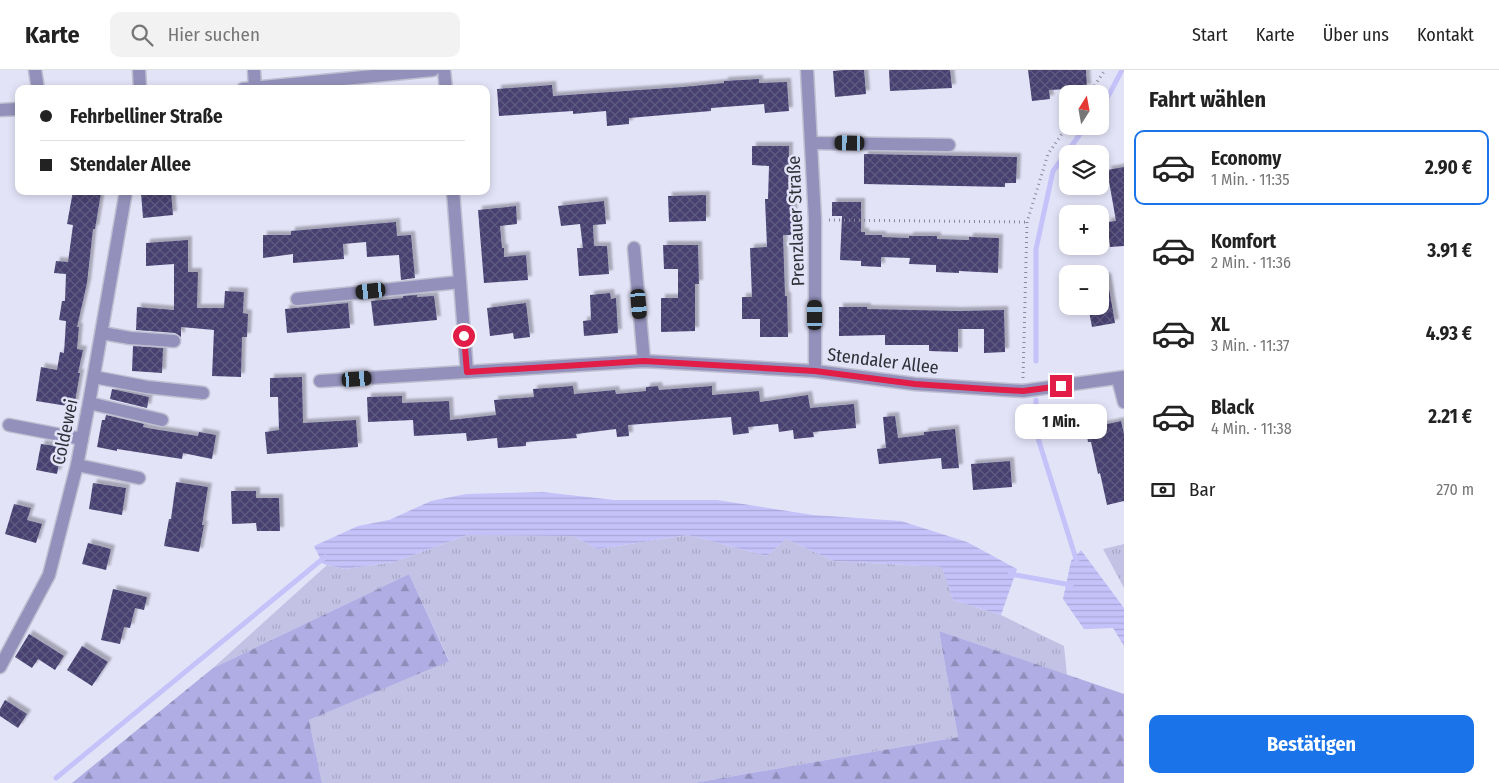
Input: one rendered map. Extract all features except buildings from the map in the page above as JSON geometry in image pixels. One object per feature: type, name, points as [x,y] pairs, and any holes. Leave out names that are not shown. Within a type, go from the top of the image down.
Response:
[{"type":"street","points":[[35,70],[37,85]]},
{"type":"street","points":[[139,70],[140,85]]},
{"type":"street","points":[[250,85],[254,70]]},
{"type":"street","points":[[280,85],[433,70]]},
{"type":"street","points":[[444,70],[446,85]]},
{"type":"street","name":"Prenzlauer Straße","points":[[807,70],[816,220],[815,371]]},
{"type":"street","points":[[0,110],[15,109]]},
{"type":"street","points":[[811,142],[949,145]]},
{"type":"street","name":"Coldewei","points":[[0,667],[49,575],[77,465],[125,195]]},
{"type":"street","points":[[453,195],[467,372]]},
{"type":"street","points":[[634,248],[644,361]]},
{"type":"street","points":[[297,299],[460,282]]},
{"type":"street","points":[[102,333],[130,338],[174,341]]},
{"type":"street","name":"Stendaler Allee","points":[[320,381],[644,361],[815,371],[915,384],[1023,391],[1121,378],[1124,402]]},
{"type":"street","points":[[94,377],[202,393]]},
{"type":"street","points":[[89,404],[162,420]]},
{"type":"street","points":[[9,425],[82,439]]},
{"type":"street","points":[[77,465],[139,478]]},
{"type":"path","points":[[1095,85],[1105,70]]},
{"type":"path","points":[[1023,391],[1027,222],[1048,154],[1061,135]]},
{"type":"path","points":[[816,220],[1027,222]]},
{"type":"green space","points":[[467,535],[573,536],[598,549],[688,535],[767,556],[786,539],[834,561],[943,567],[953,600],[1001,615],[1064,646],[1067,675],[939,631],[958,737],[694,783],[322,783],[309,720],[449,660],[409,574],[213,668],[327,565],[345,569],[394,562]]},
{"type":"green space","points":[[1124,544],[1124,588],[1103,549]]},
{"type":"green space","points":[[409,574],[449,661],[309,720],[322,783],[72,783],[213,668]]},
{"type":"green space","points":[[939,631],[1124,694],[1124,783],[694,783],[958,737]]},
{"type":"shaded area","points":[[543,492],[614,500],[717,500],[813,515],[901,521],[967,542],[1017,569],[1001,615],[953,600],[942,567],[834,561],[786,539],[767,556],[688,535],[598,549],[573,536],[467,535],[394,562],[345,569],[323,564],[314,546],[358,526],[389,520],[431,501],[466,494]]},
{"type":"shaded area","points":[[1081,550],[1124,608],[1124,646],[1113,628],[1084,629],[1063,599],[1071,561]]},
{"type":"waterway","points":[[1109,94],[1122,70]]},
{"type":"waterway","points":[[1036,361],[1036,249],[1053,171],[1079,135]]},
{"type":"waterway","points":[[1036,400],[1036,432],[1077,562]]},
{"type":"waterway","points":[[56,778],[325,557]]},
{"type":"waterway","points":[[1010,574],[1071,585]]},
{"type":"route","points":[[464,336],[467,372],[644,361],[815,371],[915,384],[987,389],[1023,391],[1061,386]]}]
